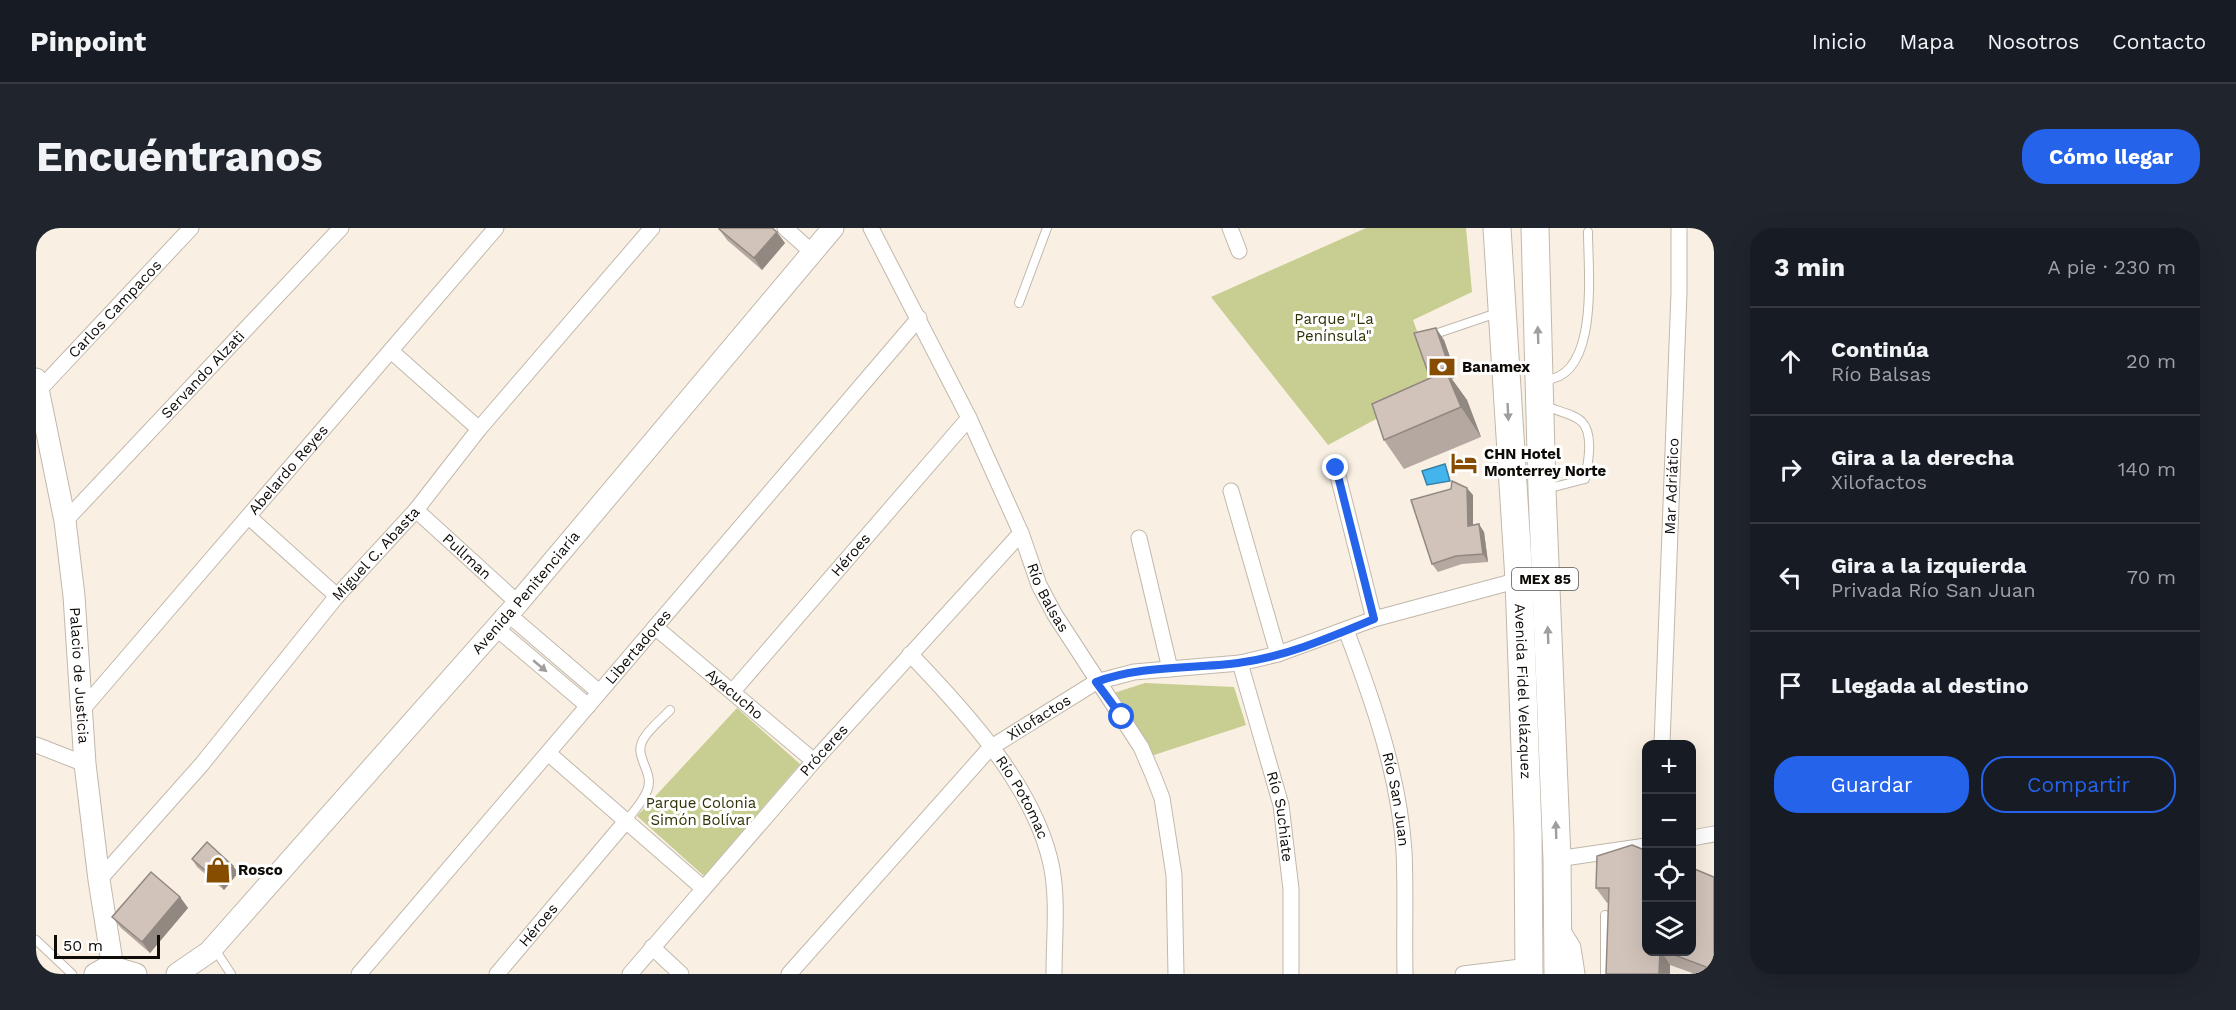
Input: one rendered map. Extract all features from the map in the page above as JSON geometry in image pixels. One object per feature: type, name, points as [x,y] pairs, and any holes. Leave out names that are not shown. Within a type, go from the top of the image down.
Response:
[{"type":"highway","name":"Avenida Fidel Velázquez","points":[[1497,228],[1519,580],[1528,832],[1528,970]]},
{"type":"highway","name":"Avenida Fidel Velázquez","points":[[1535,228],[1542,490],[1557,859],[1558,974]]},
{"type":"street","name":"Carlos Campacos","points":[[37,385],[191,228]]},
{"type":"street","name":"Servando Alzati","points":[[65,521],[341,228]]},
{"type":"street","name":"Abelardo Reyes","points":[[81,711],[496,228]]},
{"type":"street","name":"Miguel C. Abasta","points":[[99,880],[202,764],[338,596],[416,510],[479,429],[652,228]]},
{"type":"street","points":[[785,228],[812,252]]},
{"type":"street","name":"Avenida Penitenciaría","points":[[177,974],[212,950],[507,615],[832,228]]},
{"type":"street","name":"Río Balsas","points":[[871,228],[969,418],[1021,533],[1039,585],[1096,682],[1141,747],[1162,798],[1174,875],[1176,974]]},
{"type":"street","points":[[1230,228],[1239,251]]},
{"type":"street","name":"Mar Adriático","points":[[1662,740],[1679,292],[1679,228]]},
{"type":"street","name":"Libertadores","points":[[359,974],[919,318]]},
{"type":"street","points":[[391,351],[479,429]]},
{"type":"street","name":"Palacio de Justicia","points":[[37,385],[65,521],[74,596],[85,764],[108,972]]},
{"type":"street","name":"Héroes","points":[[733,691],[969,418]]},
{"type":"street","points":[[1336,468],[1374,619]]},
{"type":"street","points":[[1231,490],[1278,654]]},
{"type":"street","name":"Pullman","points":[[416,510],[507,615]]},
{"type":"street","points":[[249,517],[338,596]]},
{"type":"street","name":"Próceres","points":[[630,974],[814,761],[1021,533]]},
{"type":"street","points":[[1139,537],[1170,669]]},
{"type":"street","name":"Xilofactos","points":[[789,974],[990,748],[1096,682],[1134,672],[1240,663],[1278,654],[1374,619],[1519,580]]},
{"type":"street","points":[[507,615],[599,692]]},
{"type":"street","points":[[507,615],[588,706]]},
{"type":"street","name":"Ayacucho","points":[[655,627],[814,761]]},
{"type":"street","name":"Río San Juan","points":[[1346,630],[1379,725],[1400,815],[1404,851],[1405,974]]},
{"type":"street","name":"Río Potomac","points":[[910,654],[955,701],[1022,789],[1044,837],[1055,896],[1054,974]]},
{"type":"street","name":"Río Suchiate","points":[[1240,663],[1281,805],[1292,888],[1291,974]]},
{"type":"street","points":[[36,745],[85,764]]},
{"type":"street","points":[[548,753],[703,888]]},
{"type":"street","name":"Héroes","points":[[497,974],[627,820]]},
{"type":"street","points":[[1696,837],[1714,834]]},
{"type":"street","points":[[1557,859],[1642,847]]},
{"type":"street","points":[[1559,930],[1570,948],[1574,974]]},
{"type":"street","points":[[652,947],[681,974]]},
{"type":"street","name":"Avenida Penitenciaría","points":[[201,974],[212,950]]},
{"type":"street","points":[[1463,974],[1528,970]]},
{"type":"street","points":[[108,972],[135,974]]},
{"type":"lane","points":[[1019,303],[1047,228]]},
{"type":"lane","points":[[1542,490],[1585,479],[1588,465],[1587,432],[1581,421],[1539,392],[1568,372],[1583,343],[1587,320],[1588,232]]},
{"type":"lane","points":[[1430,336],[1502,311]]},
{"type":"lane","points":[[627,820],[648,792],[650,782],[650,774],[641,754],[642,742],[670,710]]},
{"type":"lane","points":[[1605,915],[1605,974]]},
{"type":"lane","points":[[36,940],[72,974]]},
{"type":"lane","points":[[212,950],[231,974]]},
{"type":"green space","name":"Parque \"La Península\"","points":[[1366,228],[1466,228],[1472,292],[1413,320],[1437,386],[1328,445],[1211,297]]},
{"type":"green space","points":[[1145,683],[1234,687],[1246,725],[1151,756],[1114,693]]},
{"type":"green space","name":"Parque Colonia Simón Bolívar","points":[[737,708],[800,764],[704,876],[637,816]]},
{"type":"water","points":[[1445,464],[1450,481],[1427,485],[1422,471]]},
{"type":"building","points":[[720,228],[772,228],[777,232],[754,258]]},
{"type":"building","points":[[1436,328],[1449,366],[1429,375],[1414,333]]},
{"type":"building","points":[[1446,371],[1461,407],[1384,440],[1372,404]]},
{"type":"building","points":[[1452,481],[1467,488],[1468,526],[1479,524],[1483,554],[1456,556],[1432,564],[1411,500],[1451,489]]},
{"type":"building","name":"Rosco","points":[[207,842],[233,866],[219,882],[192,859]]},
{"type":"building","points":[[1632,845],[1642,849],[1642,956],[1660,956],[1659,974],[1606,974],[1609,888],[1596,888],[1597,856]]},
{"type":"building","points":[[1696,870],[1714,877],[1714,970],[1677,956],[1696,956]]},
{"type":"building","points":[[151,872],[180,897],[142,942],[112,917]]},
{"type":"place","name":"Banamex","points":[[1442,367]]},
{"type":"place","name":"CHN Hotel Monterrey Norte","points":[[1464,463]]},
{"type":"place","name":"Rosco","points":[[218,870]]},
{"type":"route","points":[[1122,717],[1096,682],[1134,672],[1240,663],[1278,654],[1374,619],[1336,468]]}]
